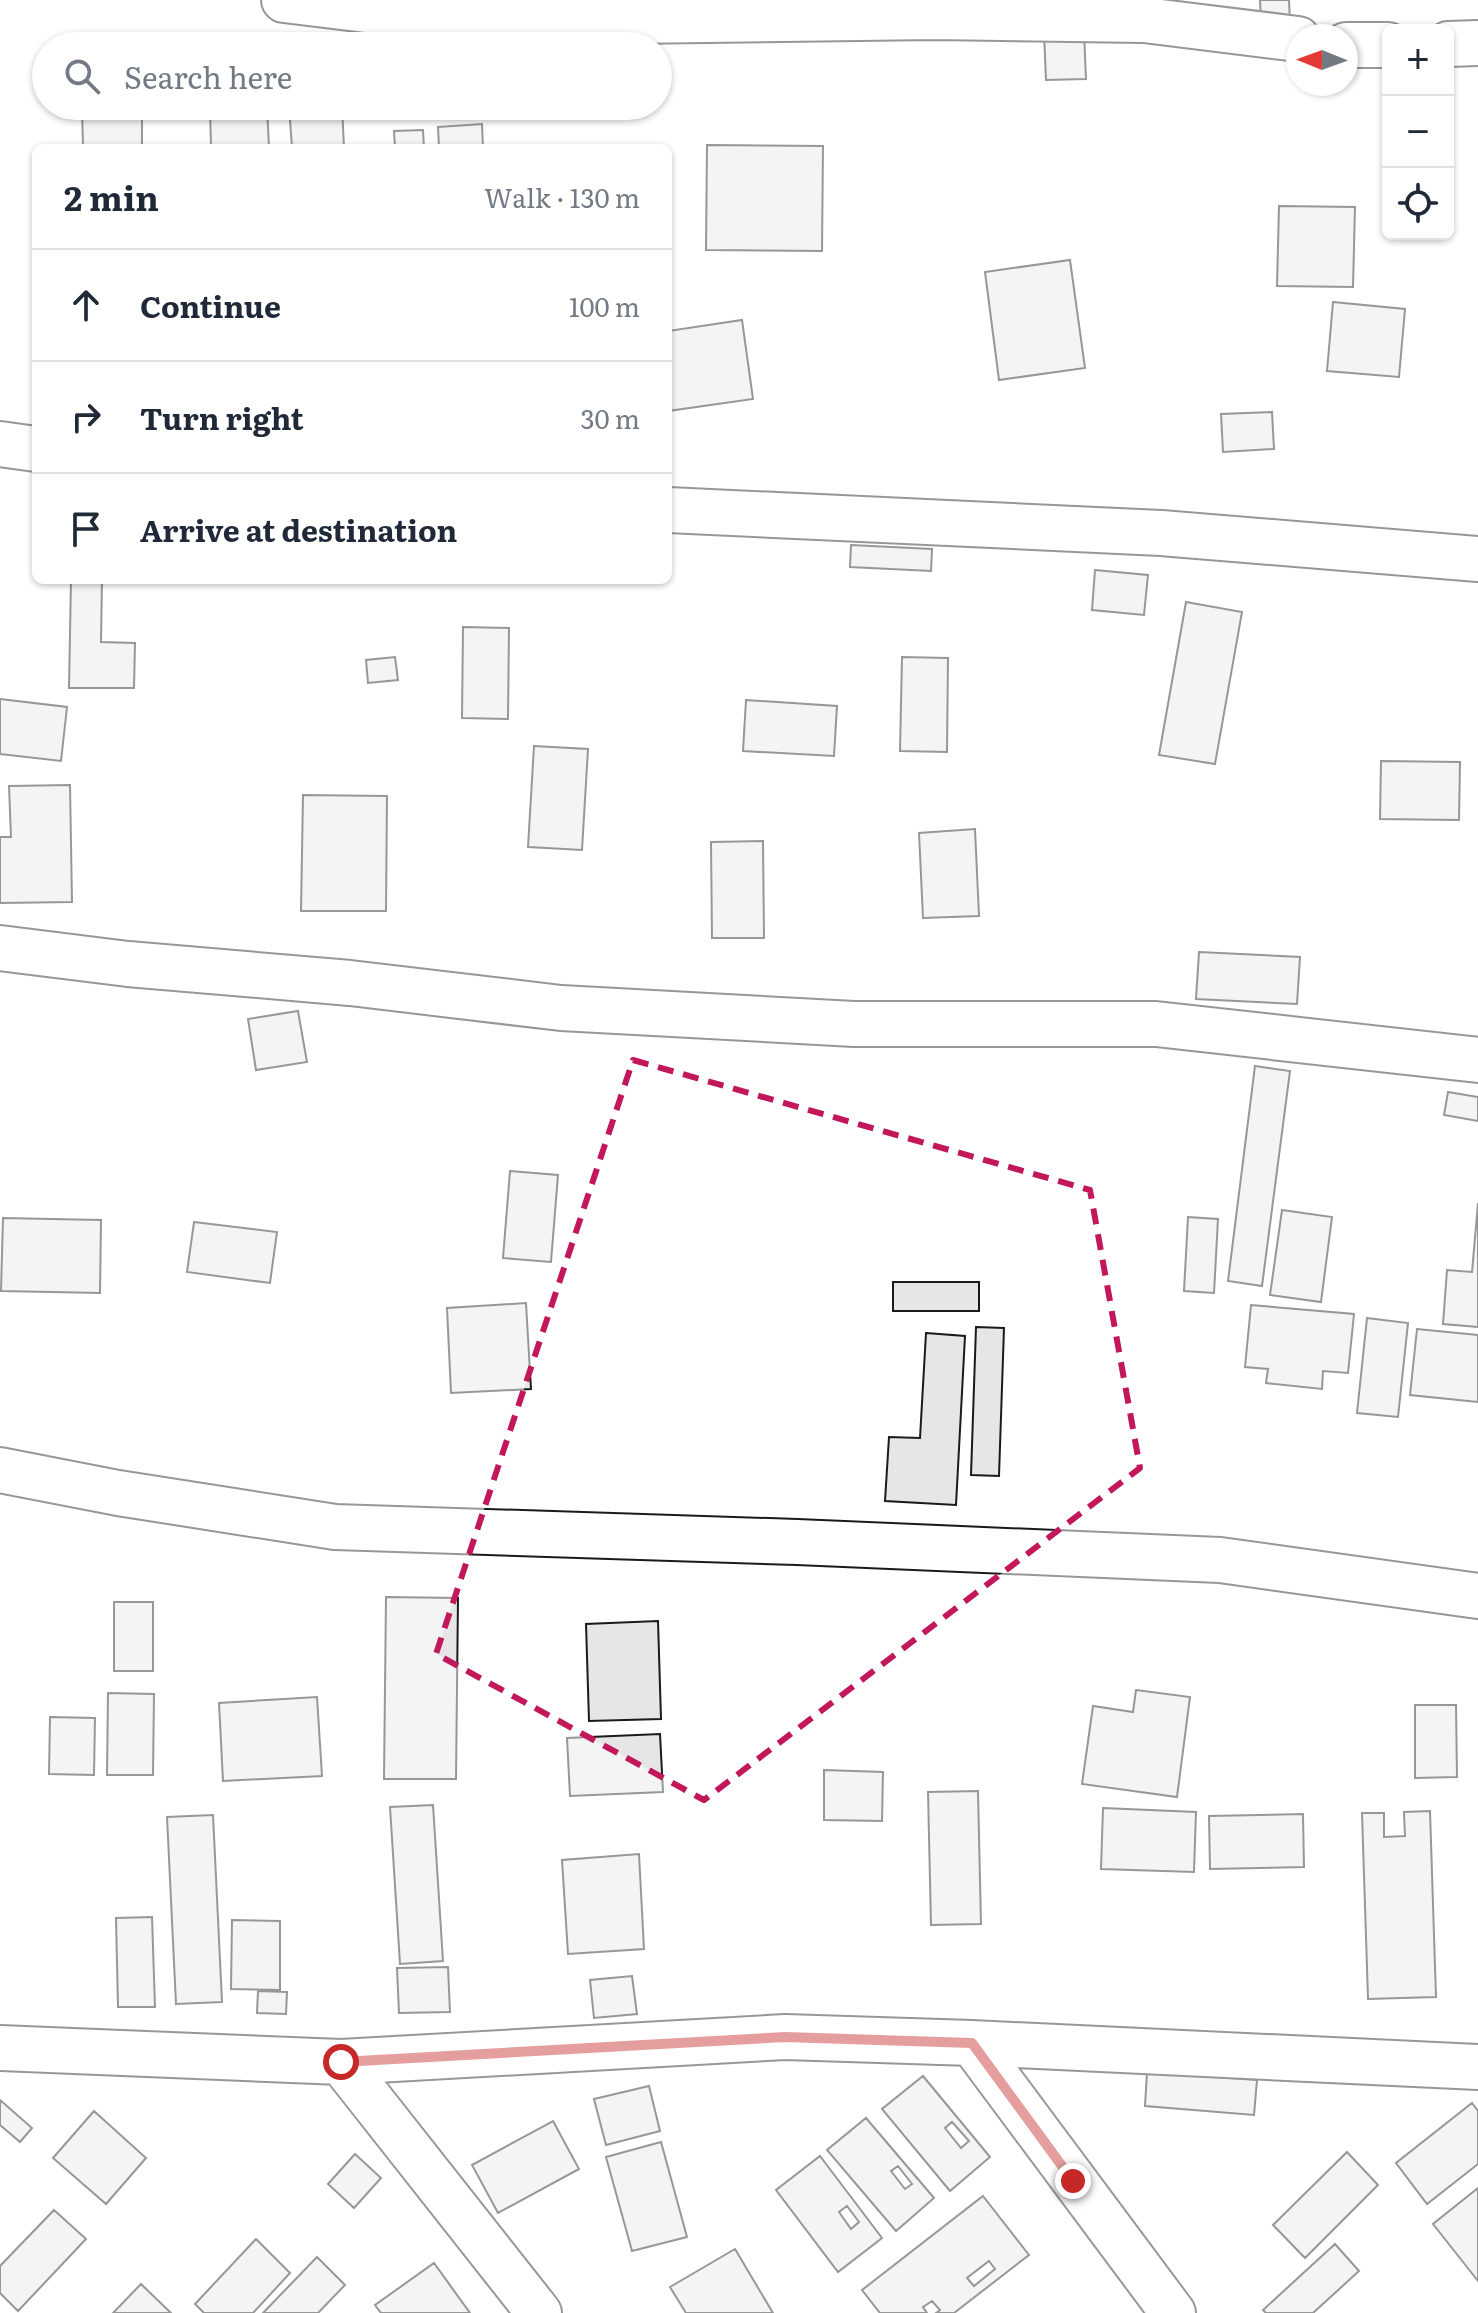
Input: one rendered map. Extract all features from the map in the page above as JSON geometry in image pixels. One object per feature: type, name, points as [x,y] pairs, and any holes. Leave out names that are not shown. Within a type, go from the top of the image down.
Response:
[{"type":"street","points":[[284,0],[423,17],[554,22],[935,17],[1144,20],[1286,38]]},
{"type":"street","points":[[1454,44],[1478,43]]},
{"type":"street","points":[[1358,45],[1382,45]]},
{"type":"street","points":[[0,444],[32,448]]},
{"type":"street","points":[[672,510],[1161,533],[1478,559]]},
{"type":"street","points":[[0,948],[128,964],[350,983],[561,1008],[854,1024],[1156,1024],[1478,1060]]},
{"type":"street","points":[[0,1470],[118,1493],[335,1527],[1220,1560],[1478,1596]]},
{"type":"street","points":[[0,2048],[341,2062],[785,2037],[1478,2067]]},
{"type":"street","points":[[972,2043],[1173,2313]]},
{"type":"street","points":[[341,2062],[539,2313]]},
{"type":"highlighted area","points":[[633,1060],[1090,1190],[1140,1468],[704,1800],[436,1654]]},
{"type":"building","points":[[1260,0],[1289,0],[1290,22],[1261,22]]},
{"type":"building","points":[[1084,32],[1086,79],[1046,80],[1044,33]]},
{"type":"building","points":[[82,120],[142,120],[142,144],[83,144]]},
{"type":"building","points":[[210,120],[268,120],[269,144],[211,144]]},
{"type":"building","points":[[290,120],[343,120],[344,144],[292,144]]},
{"type":"building","points":[[482,124],[483,144],[439,144],[438,127]]},
{"type":"building","points":[[423,130],[424,144],[395,144],[394,131]]},
{"type":"building","points":[[707,145],[823,146],[822,251],[706,250]]},
{"type":"building","points":[[1279,206],[1355,207],[1353,287],[1277,286]]},
{"type":"building","points":[[1070,260],[1085,368],[999,380],[985,272]]},
{"type":"building","points":[[1333,302],[1405,309],[1399,377],[1327,371]]},
{"type":"building","points":[[742,320],[753,399],[672,410],[672,330]]},
{"type":"building","points":[[1272,412],[1274,449],[1223,452],[1221,414]]},
{"type":"building","points":[[851,545],[932,549],[931,571],[850,567]]},
{"type":"building","points":[[1095,570],[1148,575],[1144,615],[1092,610]]},
{"type":"building","points":[[71,584],[102,584],[101,642],[135,643],[134,688],[69,688]]},
{"type":"building","points":[[1186,602],[1242,612],[1215,764],[1159,755]]},
{"type":"building","points":[[463,627],[509,628],[508,719],[462,718]]},
{"type":"building","points":[[395,657],[398,680],[368,683],[366,660]]},
{"type":"building","points":[[902,657],[948,658],[947,752],[900,751]]},
{"type":"building","points":[[0,699],[67,707],[61,761],[0,754]]},
{"type":"building","points":[[746,700],[837,706],[834,756],[743,751]]},
{"type":"building","points":[[534,746],[588,749],[582,850],[528,847]]},
{"type":"building","points":[[1381,761],[1460,762],[1459,820],[1380,819]]},
{"type":"building","points":[[70,785],[72,902],[0,903],[0,837],[11,837],[9,786]]},
{"type":"building","points":[[303,795],[387,796],[386,911],[301,911]]},
{"type":"building","points":[[975,829],[979,916],[923,918],[919,833]]},
{"type":"building","points":[[763,841],[764,938],[712,938],[711,842]]},
{"type":"building","points":[[1199,952],[1300,957],[1297,1004],[1196,999]]},
{"type":"building","points":[[298,1011],[307,1062],[256,1070],[248,1019]]},
{"type":"building","points":[[1255,1066],[1290,1071],[1262,1286],[1228,1281]]},
{"type":"building","points":[[1448,1092],[1478,1097],[1478,1121],[1444,1115]]},
{"type":"building","points":[[510,1171],[558,1175],[551,1262],[503,1258]]},
{"type":"building","points":[[1478,1203],[1478,1327],[1443,1324],[1447,1270],[1472,1272]]},
{"type":"building","points":[[1282,1210],[1332,1217],[1321,1302],[1270,1295]]},
{"type":"building","points":[[1188,1217],[1218,1219],[1214,1293],[1184,1291]]},
{"type":"building","points":[[3,1218],[101,1220],[100,1293],[1,1291]]},
{"type":"building","points":[[194,1222],[277,1232],[270,1283],[187,1272]]},
{"type":"building","points":[[893,1282],[979,1282],[979,1311],[893,1311]]},
{"type":"building","points":[[526,1303],[531,1389],[451,1393],[447,1308]]},
{"type":"building","points":[[1251,1305],[1354,1314],[1348,1373],[1323,1371],[1322,1389],[1266,1383],[1268,1369],[1245,1367]]},
{"type":"building","points":[[1367,1318],[1408,1323],[1398,1417],[1357,1413]]},
{"type":"building","points":[[976,1327],[1004,1328],[999,1476],[971,1475]]},
{"type":"building","points":[[1417,1329],[1478,1335],[1478,1402],[1410,1395]]},
{"type":"building","points":[[926,1333],[965,1336],[956,1505],[885,1501],[889,1437],[920,1438]]},
{"type":"building","points":[[386,1597],[458,1598],[456,1779],[384,1779]]},
{"type":"building","points":[[114,1602],[153,1602],[153,1671],[114,1671]]},
{"type":"building","points":[[658,1621],[661,1719],[589,1721],[586,1624]]},
{"type":"building","points":[[1136,1690],[1190,1697],[1177,1797],[1082,1784],[1093,1706],[1133,1712]]},
{"type":"building","points":[[108,1693],[154,1694],[153,1775],[107,1775]]},
{"type":"building","points":[[317,1697],[322,1776],[223,1781],[219,1703]]},
{"type":"building","points":[[1415,1705],[1456,1705],[1457,1777],[1415,1778]]},
{"type":"building","points":[[50,1717],[95,1718],[94,1775],[49,1774]]},
{"type":"building","points":[[660,1734],[663,1792],[570,1796],[567,1738]]},
{"type":"building","points":[[824,1770],[883,1772],[882,1821],[824,1820]]},
{"type":"building","points":[[978,1791],[981,1924],[931,1925],[928,1792]]},
{"type":"building","points":[[433,1805],[443,1961],[400,1964],[390,1807]]},
{"type":"building","points":[[1103,1808],[1196,1812],[1194,1872],[1101,1869]]},
{"type":"building","points":[[1430,1811],[1436,1997],[1368,1999],[1362,1813],[1384,1813],[1384,1837],[1405,1836],[1404,1812]]},
{"type":"building","points":[[1303,1814],[1304,1867],[1210,1869],[1209,1816]]},
{"type":"building","points":[[213,1815],[222,2002],[176,2004],[167,1817]]},
{"type":"building","points":[[639,1854],[644,1949],[568,1954],[562,1860]]},
{"type":"building","points":[[152,1917],[155,2007],[118,2007],[116,1918]]},
{"type":"building","points":[[232,1920],[280,1921],[280,1990],[231,1989]]},
{"type":"building","points":[[448,1967],[450,2012],[399,2013],[397,1968]]},
{"type":"building","points":[[632,1976],[637,2014],[594,2018],[590,1980]]},
{"type":"building","points":[[258,1991],[287,1992],[286,2014],[257,2013]]},
{"type":"building","points":[[1147,2072],[1257,2080],[1254,2115],[1145,2106]]},
{"type":"building","points":[[923,2076],[990,2157],[950,2191],[882,2109]],"holes":[[[952,2122],[969,2141],[961,2148],[945,2128]]]},
{"type":"building","points":[[649,2086],[660,2131],[606,2145],[594,2099]]},
{"type":"building","points":[[0,2100],[32,2128],[20,2142],[0,2125]]},
{"type":"building","points":[[1472,2103],[1478,2111],[1478,2164],[1427,2204],[1396,2163]]},
{"type":"building","points":[[94,2111],[146,2158],[106,2204],[53,2158]]},
{"type":"building","points":[[866,2118],[934,2198],[896,2231],[827,2150]],"holes":[[[898,2166],[912,2184],[905,2189],[891,2171]]]},
{"type":"building","points":[[553,2121],[579,2169],[498,2213],[472,2165]]},
{"type":"building","points":[[661,2142],[687,2237],[632,2251],[606,2157]]},
{"type":"building","points":[[1347,2152],[1378,2185],[1305,2258],[1273,2225]]},
{"type":"building","points":[[355,2154],[381,2178],[354,2208],[328,2184]]},
{"type":"building","points":[[820,2156],[882,2238],[838,2272],[776,2190]],"holes":[[[847,2206],[859,2222],[851,2229],[839,2212]]]},
{"type":"building","points":[[1478,2188],[1478,2281],[1433,2224]]},
{"type":"building","points":[[983,2196],[1029,2255],[954,2313],[936,2313],[940,2310],[932,2301],[923,2307],[927,2313],[880,2313],[862,2290]],"holes":[[[989,2261],[995,2269],[974,2286],[967,2278]]]},
{"type":"building","points":[[54,2210],[86,2239],[18,2311],[0,2293],[0,2266]]},
{"type":"building","points":[[256,2239],[290,2273],[253,2313],[204,2313],[195,2304]]},
{"type":"building","points":[[1335,2244],[1359,2271],[1313,2313],[1266,2313],[1263,2310]]},
{"type":"building","points":[[735,2249],[773,2313],[686,2313],[670,2287]]},
{"type":"building","points":[[317,2257],[345,2285],[318,2313],[263,2313]]},
{"type":"building","points":[[434,2263],[470,2313],[381,2313],[375,2305]]},
{"type":"building","points":[[141,2284],[171,2313],[113,2313]]},
{"type":"route","points":[[341,2062],[785,2037],[972,2043],[1073,2181]]}]
